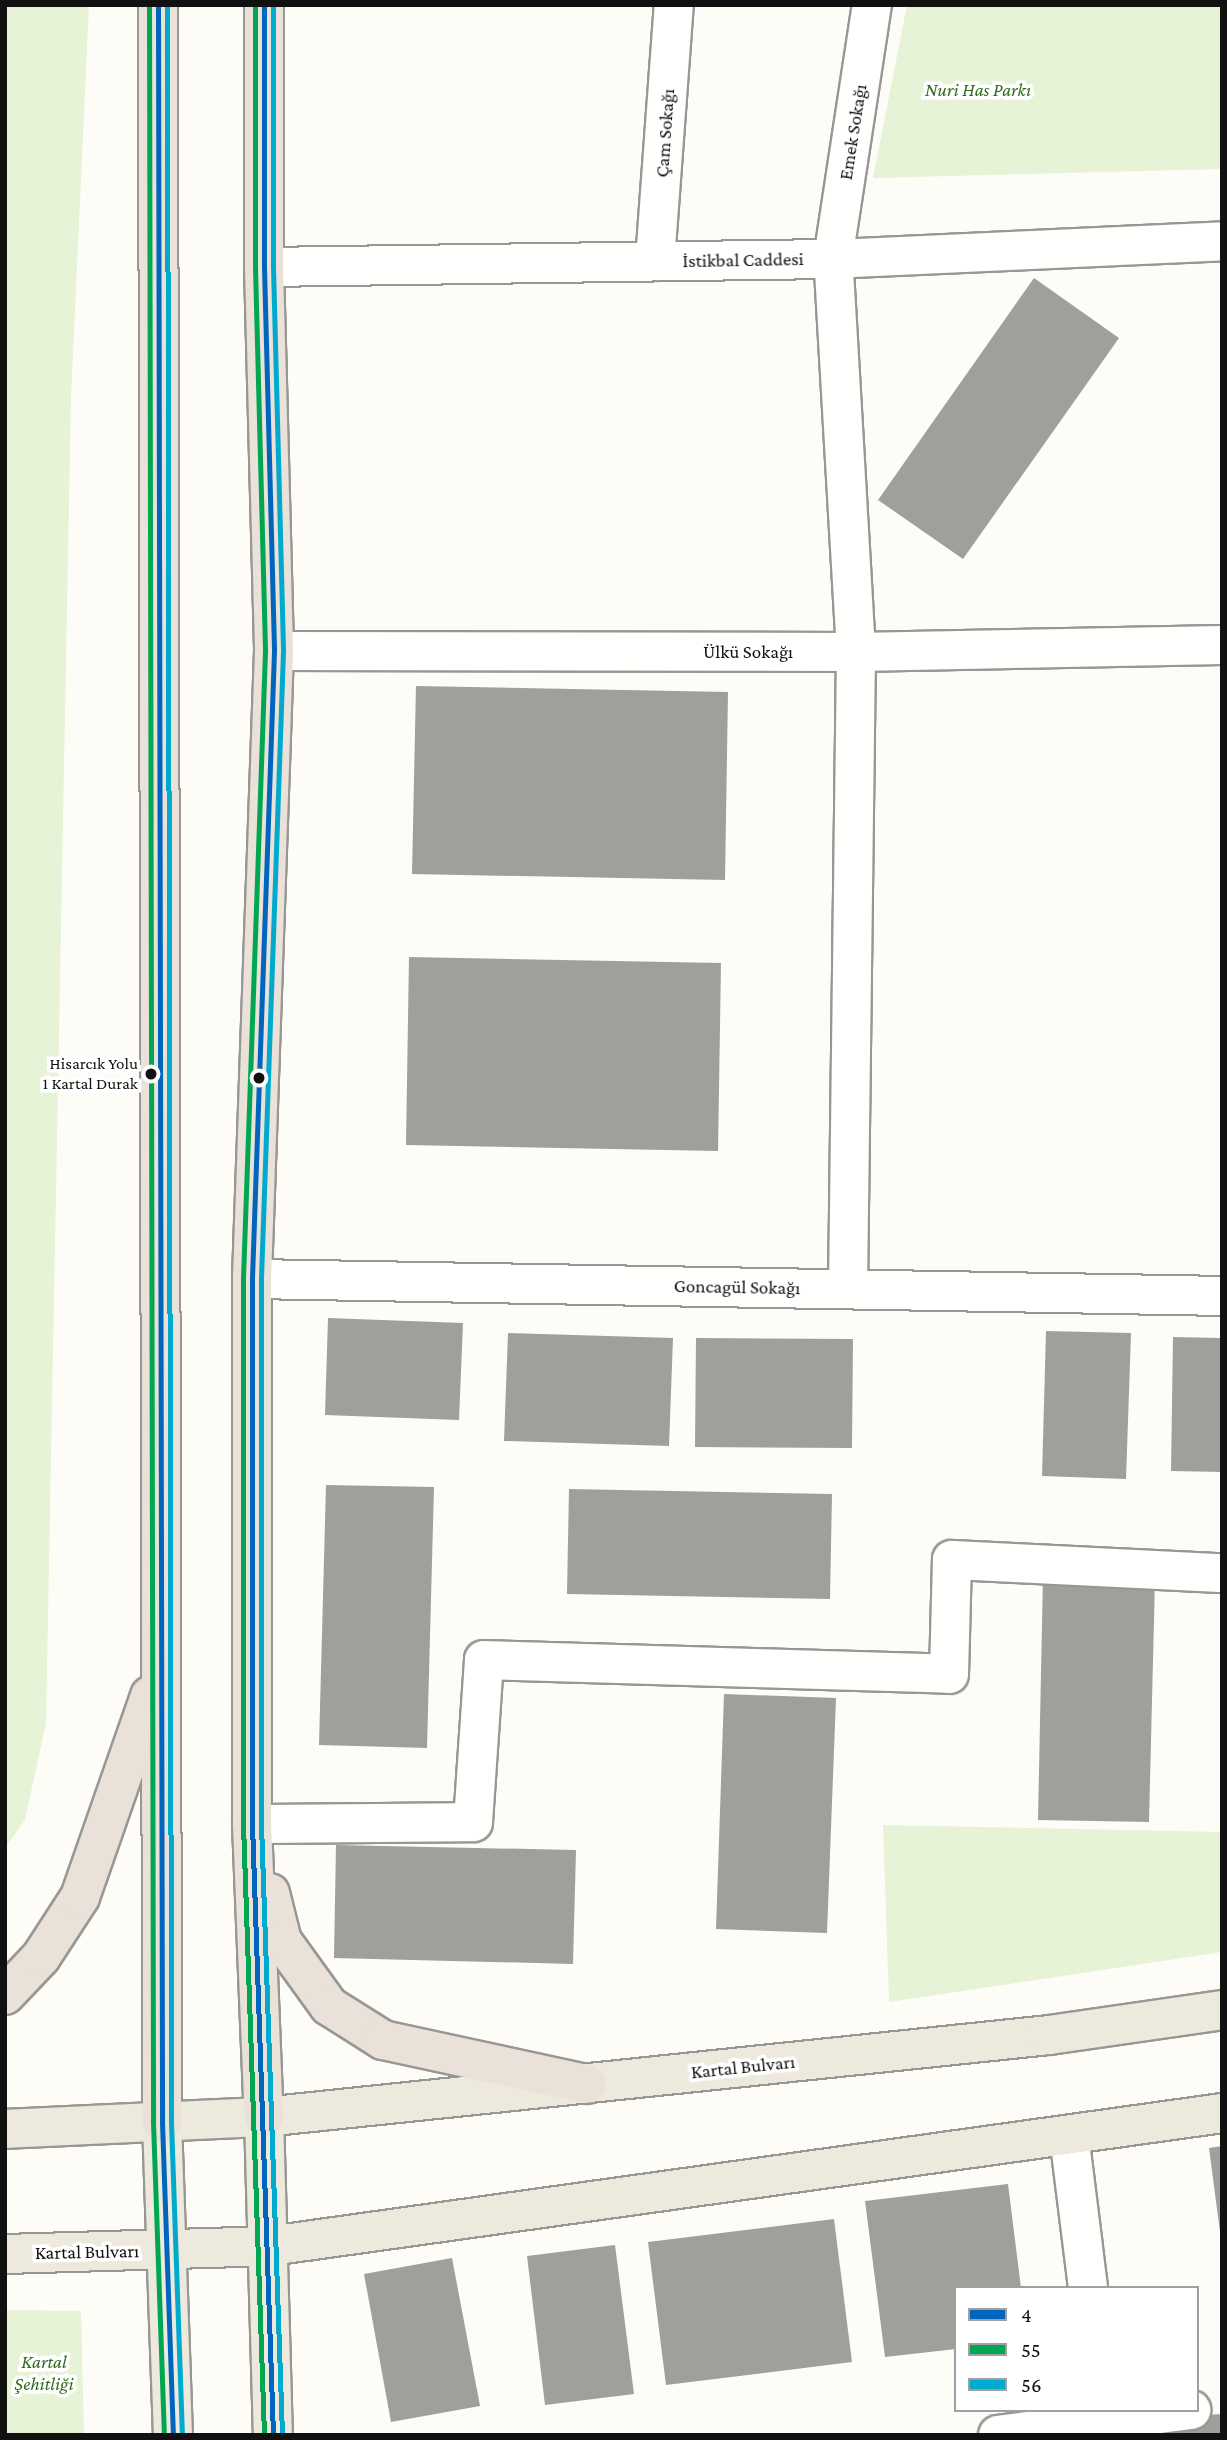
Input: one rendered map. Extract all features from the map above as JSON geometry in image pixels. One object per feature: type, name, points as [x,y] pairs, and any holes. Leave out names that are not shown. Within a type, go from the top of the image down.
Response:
[{"type":"highway","points":[[158,5],[162,2122]]},
{"type":"highway","points":[[264,5],[264,267],[274,651],[252,1279],[252,1824],[264,2117]]},
{"type":"highway","points":[[5,1995],[41,1957],[80,1897],[161,1664]]},
{"type":"highway","points":[[252,1824],[282,1941],[329,2006],[383,2040],[586,2084]]},
{"type":"main road","name":"Kartal Bulvarı","points":[[162,2122],[264,2117],[586,2084],[1049,2035],[1222,2010]]},
{"type":"main road","points":[[270,2246],[1222,2113]]},
{"type":"main road","points":[[264,2117],[270,2246],[273,2435]]},
{"type":"main road","points":[[5,2129],[162,2122],[173,2435]]},
{"type":"main road","name":"Kartal Bulvarı","points":[[5,2254],[270,2246]]},
{"type":"street","name":"Çam Sokağı","points":[[655,261],[674,5]]},
{"type":"street","name":"Emek Sokağı","points":[[848,1289],[856,652],[833,259],[872,5]]},
{"type":"street","name":"İstikbal Caddesi","points":[[264,267],[833,259],[1222,241]]},
{"type":"street","name":"Ülkü Sokağı","points":[[274,651],[856,652],[1222,645]]},
{"type":"street","name":"Goncagül Sokağı","points":[[252,1279],[1222,1296]]},
{"type":"street","points":[[252,1824],[473,1822],[484,1660],[949,1674],[951,1560],[1222,1573]]},
{"type":"street","points":[[1069,2135],[1088,2286]]},
{"type":"street","points":[[1199,2410],[1222,2407]]},
{"type":"street","points":[[998,2435],[1178,2412]]},
{"type":"green space","points":[[5,5],[89,5],[71,397],[46,1723],[25,1820],[5,1848]]},
{"type":"green space","name":"Nuri Has Parkı","points":[[907,5],[1222,5],[1222,169],[873,178]]},
{"type":"green space","points":[[883,1825],[1222,1832],[1222,1952],[889,2002]]},
{"type":"green space","name":"Kartal Şehitliği","points":[[5,2310],[81,2311],[84,2435],[5,2435]]},
{"type":"building","points":[[1034,278],[1119,338],[963,559],[878,500]]},
{"type":"building","points":[[416,686],[728,692],[725,880],[412,874]]},
{"type":"building","points":[[409,957],[721,963],[718,1151],[406,1145]]},
{"type":"building","points":[[328,1318],[463,1323],[459,1420],[325,1415]]},
{"type":"building","points":[[1046,1331],[1131,1333],[1126,1479],[1042,1476]]},
{"type":"building","points":[[508,1333],[673,1338],[669,1446],[504,1441]]},
{"type":"building","points":[[1173,1337],[1222,1338],[1222,1472],[1171,1471]]},
{"type":"building","points":[[696,1338],[853,1339],[852,1448],[695,1447]]},
{"type":"building","points":[[326,1485],[434,1487],[427,1748],[319,1745]]},
{"type":"building","points":[[569,1489],[832,1494],[830,1599],[567,1594]]},
{"type":"building","points":[[1043,1576],[1155,1579],[1149,1822],[1038,1820]]},
{"type":"building","points":[[724,1694],[836,1698],[827,1933],[716,1929]]},
{"type":"building","points":[[336,1845],[576,1850],[573,1964],[334,1958]]},
{"type":"building","points":[[1222,2146],[1222,2232],[1220,2232],[1209,2148]]},
{"type":"building","points":[[1008,2184],[1021,2286],[954,2286],[954,2349],[885,2357],[865,2201]]},
{"type":"building","points":[[834,2219],[852,2362],[666,2385],[648,2242]]},
{"type":"building","points":[[615,2245],[634,2394],[545,2405],[527,2256]]},
{"type":"building","points":[[452,2258],[480,2406],[391,2422],[364,2274]]},
{"type":"building","points":[[1222,2414],[1222,2435],[1163,2435],[1162,2418]]},
{"type":"transit line","name":"55","points":[[149,5],[153,2122],[164,2435]]},
{"type":"transit line","name":"4","points":[[158,5],[162,2122],[173,2435]]},
{"type":"transit line","name":"56","points":[[167,5],[171,2122],[182,2435]]},
{"type":"transit line","name":"55","points":[[255,5],[255,267],[265,651],[243,1279],[243,1824],[264,2435]]},
{"type":"transit line","name":"4","points":[[264,5],[264,267],[274,651],[252,1279],[252,1824],[273,2435]]},
{"type":"transit line","name":"56","points":[[273,5],[273,267],[283,651],[261,1279],[261,1824],[282,2435]]},
{"type":"place","name":"Hisarcık Yolu 1 Kartal Durak","points":[[151,1074]]}]
